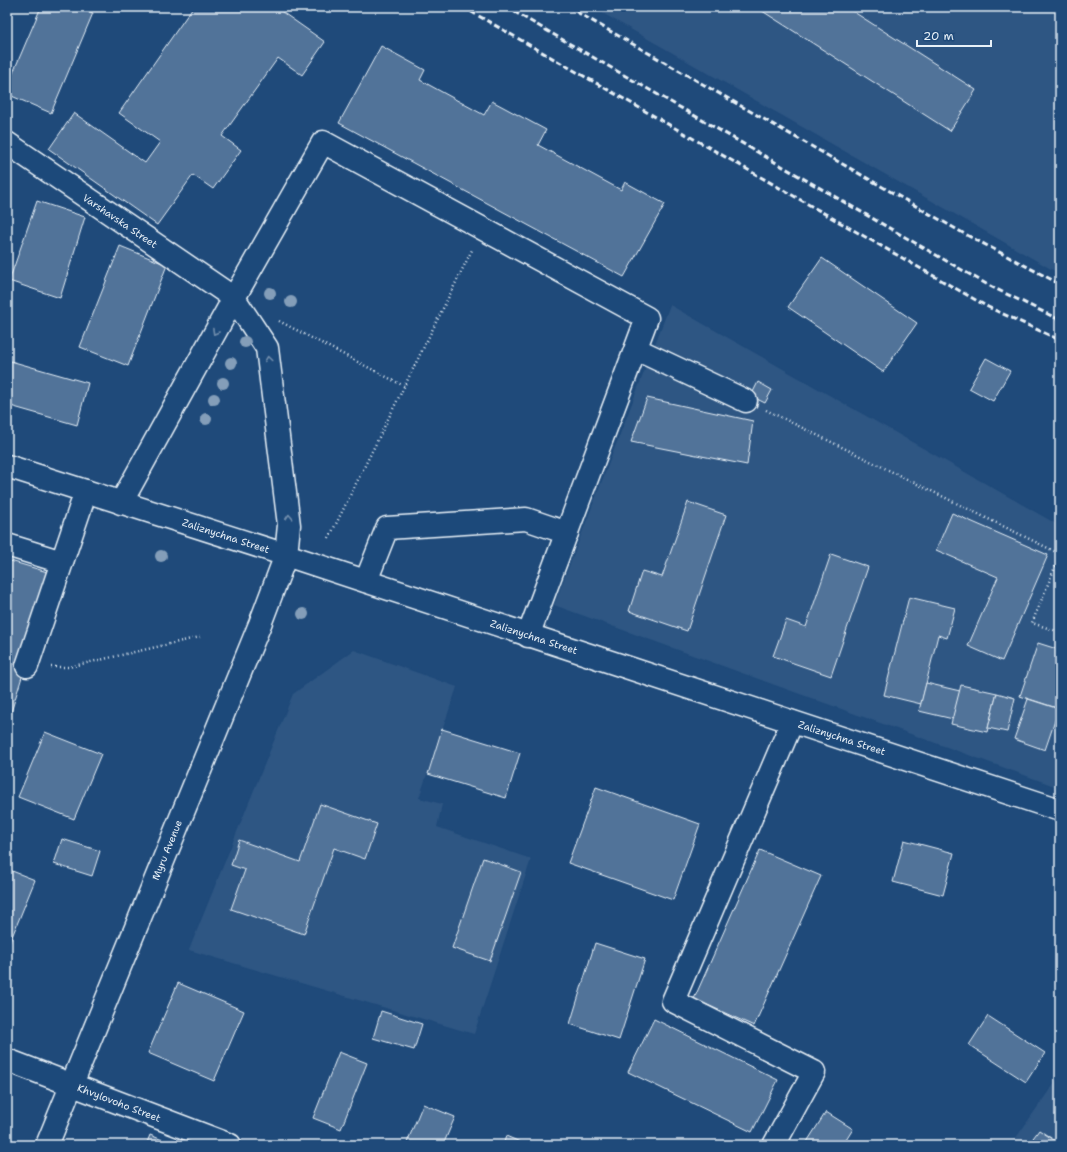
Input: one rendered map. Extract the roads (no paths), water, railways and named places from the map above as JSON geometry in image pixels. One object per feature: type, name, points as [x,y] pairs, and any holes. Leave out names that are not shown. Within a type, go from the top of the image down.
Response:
[{"type":"street","points":[[121,503],[234,298],[323,142],[647,318],[528,636]]},
{"type":"street","name":"Varshavska Street","points":[[7,143],[234,298]]},
{"type":"street","name":"Myru Avenue","points":[[47,1145],[260,624],[286,555],[289,516],[267,348],[234,298]]},
{"type":"street","points":[[636,349],[746,401]]},
{"type":"street","name":"Zaliznychna Street","points":[[7,466],[286,555],[528,636],[1060,810]]},
{"type":"street","points":[[27,666],[86,491]]},
{"type":"street","points":[[366,582],[387,528],[526,519],[567,533]]},
{"type":"street","points":[[7,545],[62,562]]},
{"type":"street","points":[[774,1145],[814,1072],[674,1001],[792,722]]},
{"type":"street","name":"Khvylovoho Street","points":[[7,1060],[230,1145]]},
{"type":"railway","points":[[463,7],[988,307],[1060,340]]},
{"type":"railway","points":[[506,7],[988,285],[1060,320]]},
{"type":"railway","points":[[568,7],[963,233],[1060,284]]}]
